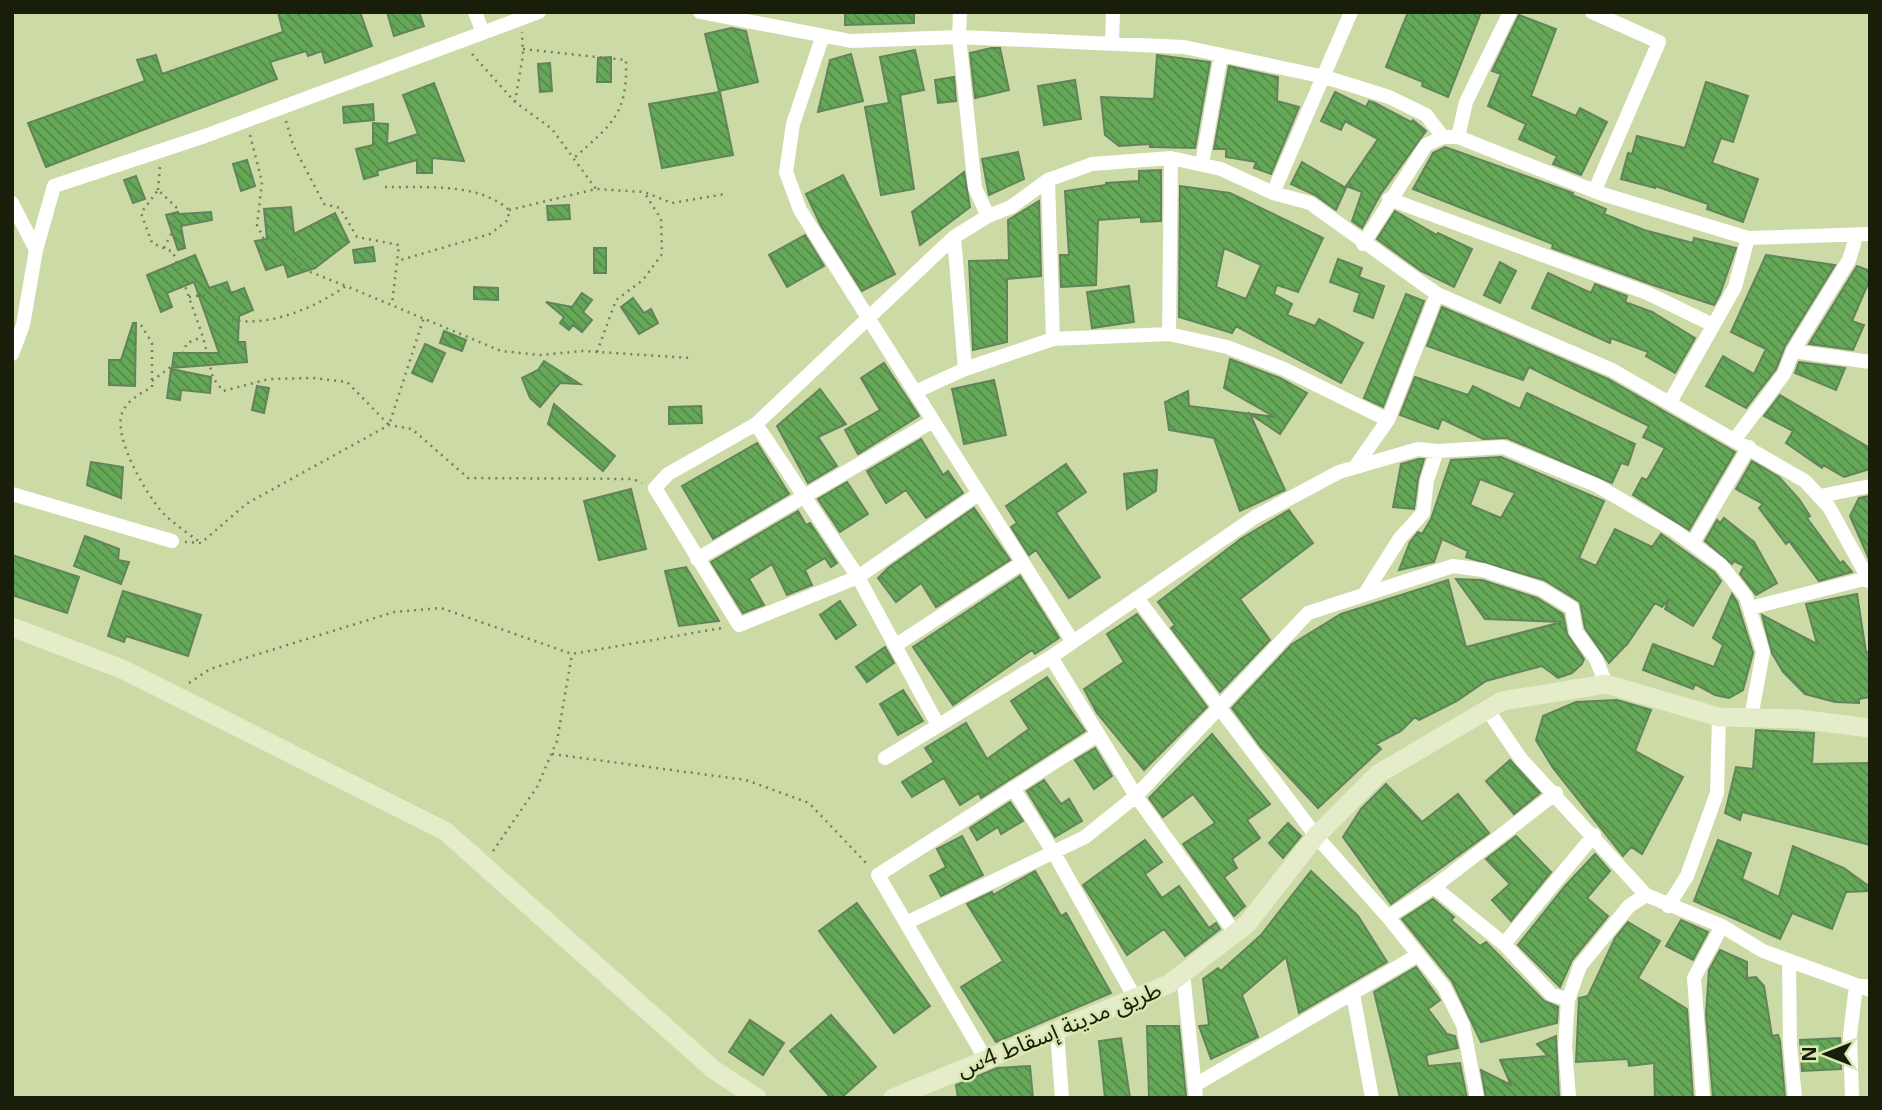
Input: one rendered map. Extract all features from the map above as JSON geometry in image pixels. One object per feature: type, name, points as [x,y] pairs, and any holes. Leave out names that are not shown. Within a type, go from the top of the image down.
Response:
[{"type":"street","points":[[475,12],[483,33]]},
{"type":"street","points":[[12,354],[23,325],[36,250],[54,186],[245,121],[538,12]]},
{"type":"street","points":[[700,12],[822,38],[850,41],[959,37],[1184,47],[1325,77],[1389,97],[1426,115],[1450,137],[1595,190],[1748,238],[1863,235]]},
{"type":"street","points":[[767,12],[778,28]]},
{"type":"street","points":[[960,12],[959,37],[975,188],[988,216]]},
{"type":"street","points":[[1112,44],[1113,12]]},
{"type":"street","points":[[1273,193],[1351,12]]},
{"type":"street","points":[[1363,244],[1389,198],[1426,145],[1450,137],[1510,12]]},
{"type":"street","points":[[1592,12],[1660,42],[1595,190]]},
{"type":"street","points":[[822,38],[793,124],[786,172],[800,210],[1073,642]]},
{"type":"street","points":[[1202,164],[1221,55]]},
{"type":"street","points":[[1169,334],[1171,158]]},
{"type":"street","points":[[978,494],[858,577],[739,625],[655,488],[668,474],[756,424],[954,237],[988,216],[1011,207],[1048,180],[1093,164],[1171,158],[1221,169],[1273,193],[1310,203],[1363,244],[1437,294],[1612,370],[1805,481],[1820,496],[1869,580],[1750,608]]},
{"type":"street","points":[[1048,180],[1053,338]]},
{"type":"street","points":[[1389,198],[1647,293],[1713,325]]},
{"type":"street","points":[[12,203],[36,250]]},
{"type":"street","points":[[1735,439],[1784,374],[1793,351],[1863,235]]},
{"type":"street","points":[[954,237],[965,369]]},
{"type":"street","points":[[1670,402],[1735,287],[1748,238]]},
{"type":"street","points":[[1355,467],[1388,420],[1437,294]]},
{"type":"street","points":[[915,392],[965,369],[1053,338],[1169,334],[1227,347],[1284,369],[1388,420]]},
{"type":"street","points":[[1793,351],[1870,362]]},
{"type":"street","points":[[697,559],[807,498],[933,421]]},
{"type":"street","points":[[756,424],[858,577],[939,725]]},
{"type":"street","points":[[885,758],[1051,657],[1255,517],[1339,472],[1418,449],[1437,451],[1503,447],[1596,485],[1721,565],[1746,597],[1763,652],[1751,718]]},
{"type":"street","points":[[1692,544],[1749,447]]},
{"type":"street","points":[[1364,595],[1400,538],[1423,513],[1427,480],[1437,451]]},
{"type":"street","points":[[1820,496],[1870,486]]},
{"type":"street","points":[[12,494],[172,541]]},
{"type":"street","points":[[896,645],[1022,563]]},
{"type":"street","points":[[906,923],[1085,837],[1136,796],[1308,613],[1453,566],[1483,570],[1541,589],[1572,608],[1576,632],[1596,659],[1606,684]]},
{"type":"street","points":[[1137,598],[1316,836],[1388,917],[1444,988],[1464,1025],[1477,1098]]},
{"type":"street","points":[[12,627],[122,669],[445,831],[714,1070],[757,1098]]},
{"type":"street","points":[[1051,657],[1136,796],[1235,933]]},
{"type":"street","name":"طريق مدينة إسقاط 4س","points":[[893,1098],[1169,984],[1247,924],[1316,836],[1378,774],[1502,701],[1606,684],[1719,717],[1798,719],[1870,728]]},
{"type":"street","points":[[1487,709],[1521,758],[1556,793],[1646,895],[1722,926],[1763,951],[1865,987],[1850,1035],[1852,1098]]},
{"type":"street","points":[[1668,906],[1687,876],[1717,793],[1719,717]]},
{"type":"street","points":[[985,1058],[878,875],[1097,735]]},
{"type":"street","points":[[1013,788],[1054,853],[1135,998]]},
{"type":"street","points":[[1388,917],[1434,887],[1556,793]]},
{"type":"street","points":[[1504,944],[1594,835]]},
{"type":"street","points":[[1434,887],[1504,944],[1551,994],[1568,1000]]},
{"type":"street","points":[[1569,1098],[1565,1046],[1568,1000],[1580,966],[1629,906],[1646,895]]},
{"type":"street","points":[[1703,1098],[1694,978],[1722,926]]},
{"type":"street","points":[[1183,973],[1195,1092],[1418,954]]},
{"type":"street","points":[[1789,961],[1790,1045],[1795,1098]]},
{"type":"street","points":[[1353,994],[1372,1098]]},
{"type":"street","points":[[1057,1031],[1062,1098]]},
{"type":"path","points":[[515,102],[523,49],[521,19]]},
{"type":"path","points":[[460,41],[515,102],[552,129],[596,189]]},
{"type":"path","points":[[523,49],[626,60],[627,88],[614,122],[574,158]]},
{"type":"path","points":[[283,107],[293,145],[324,204],[340,208],[358,237],[399,245],[392,304]]},
{"type":"path","points":[[245,121],[262,182],[257,225],[270,252],[297,260],[305,270],[501,351],[540,355],[597,352],[691,358]]},
{"type":"path","points":[[162,150],[158,190],[141,213],[152,243],[173,252],[203,337],[213,378],[223,391],[268,379],[313,378],[347,382],[388,425],[412,429],[468,478],[633,479],[655,488]]},
{"type":"path","points":[[385,187],[448,188],[496,198],[509,210]]},
{"type":"path","points":[[509,210],[596,189],[644,192],[672,203],[725,194]]},
{"type":"path","points":[[158,190],[176,207],[173,230],[164,248]]},
{"type":"path","points":[[597,352],[616,300],[643,280],[662,254],[661,219],[644,192]]},
{"type":"path","points":[[397,261],[490,234],[508,220],[509,210]]},
{"type":"path","points":[[189,297],[212,293],[223,302],[233,320],[249,323],[303,310],[346,286]]},
{"type":"path","points":[[172,541],[201,543],[246,504],[388,425],[424,317]]},
{"type":"path","points":[[141,325],[152,343],[152,387],[136,396],[123,410],[119,426],[125,449],[163,513],[201,543]]},
{"type":"path","points":[[152,381],[180,360],[187,343],[203,337]]},
{"type":"path","points":[[172,694],[209,669],[394,612],[441,608],[572,654],[739,625]]},
{"type":"path","points":[[483,865],[537,787],[552,754],[557,741],[572,654]]},
{"type":"path","points":[[552,754],[746,780],[809,803],[878,875]]},
{"type":"building","points":[[278,12],[360,12],[372,46],[325,63],[322,51],[308,56],[306,51],[270,62],[277,79],[46,167],[28,123],[145,81],[137,60],[156,55],[162,74],[283,32]]},
{"type":"building","points":[[387,12],[419,12],[424,26],[394,36]]},
{"type":"building","points":[[845,12],[914,12],[914,23],[845,25]]},
{"type":"building","points":[[1408,12],[1481,12],[1448,97],[1422,86],[1423,82],[1386,67]]},
{"type":"building","points":[[1519,15],[1556,29],[1531,96],[1576,116],[1580,108],[1607,122],[1581,175],[1553,164],[1557,156],[1519,139],[1526,124],[1488,106],[1501,74],[1492,71]]},
{"type":"building","points":[[731,28],[746,31],[758,82],[719,91],[705,34]]},
{"type":"building","points":[[1000,48],[1009,90],[975,98],[970,53]]},
{"type":"building","points":[[915,50],[924,90],[900,95],[914,189],[881,195],[865,107],[889,103],[880,57]]},
{"type":"building","points":[[851,54],[863,101],[818,112],[830,60]]},
{"type":"building","points":[[1157,55],[1210,62],[1195,148],[1150,147],[1150,144],[1119,146],[1105,135],[1101,97],[1154,99]]},
{"type":"building","points":[[611,57],[611,82],[597,82],[598,58]]},
{"type":"building","points":[[550,63],[552,91],[540,92],[538,64]]},
{"type":"building","points":[[1229,66],[1278,77],[1277,101],[1299,107],[1271,174],[1254,168],[1256,162],[1226,157],[1226,149],[1214,149]]},
{"type":"building","points":[[954,77],[956,101],[938,103],[935,80]]},
{"type":"building","points":[[1075,80],[1081,119],[1044,125],[1038,86]]},
{"type":"building","points":[[1706,82],[1748,96],[1733,142],[1721,138],[1712,163],[1758,179],[1743,222],[1707,209],[1708,204],[1655,186],[1621,179],[1628,153],[1632,154],[1637,136],[1685,148]]},
{"type":"building","points":[[434,83],[464,161],[432,158],[432,173],[417,173],[417,160],[377,171],[378,175],[364,179],[356,149],[373,145],[373,123],[388,124],[387,144],[418,134],[403,95]]},
{"type":"building","points":[[720,92],[733,155],[662,168],[649,104]]},
{"type":"building","points":[[1335,92],[1366,107],[1369,101],[1375,103],[1411,122],[1413,120],[1426,131],[1380,195],[1362,228],[1352,221],[1362,192],[1346,186],[1378,139],[1345,121],[1341,130],[1321,121]]},
{"type":"building","points":[[373,104],[374,120],[344,123],[343,107]]},
{"type":"building","points":[[1445,147],[1573,193],[1572,195],[1606,209],[1604,214],[1644,230],[1693,243],[1694,238],[1736,248],[1714,305],[1552,248],[1553,244],[1413,189],[1433,153]]},
{"type":"building","points":[[1018,152],[1024,179],[989,195],[982,159]]},
{"type":"building","points":[[247,160],[255,186],[241,191],[233,164]]},
{"type":"building","points":[[1302,162],[1346,188],[1336,210],[1315,195],[1291,184]]},
{"type":"building","points":[[1161,170],[1161,221],[1141,222],[1141,217],[1098,220],[1096,285],[1061,287],[1060,255],[1069,255],[1065,191],[1106,183],[1139,181],[1139,171]]},
{"type":"building","points":[[964,172],[970,207],[920,245],[912,212]]},
{"type":"building","points":[[843,175],[895,274],[862,291],[821,226],[806,194]]},
{"type":"building","points":[[136,176],[145,199],[133,203],[124,180]]},
{"type":"building","points":[[1180,186],[1230,193],[1323,238],[1298,292],[1277,285],[1274,294],[1292,304],[1287,315],[1315,326],[1319,319],[1363,343],[1341,383],[1236,326],[1232,333],[1179,317]],"holes":[[[1224,248],[1261,265],[1246,299],[1216,287]]]},
{"type":"building","points":[[1039,201],[1041,276],[1007,279],[1007,342],[973,350],[969,261],[1009,260],[1008,220]]},
{"type":"building","points":[[569,205],[570,219],[548,220],[547,206]]},
{"type":"building","points":[[291,207],[294,234],[335,213],[349,242],[315,268],[288,277],[284,264],[266,270],[255,241],[267,239],[264,209]]},
{"type":"building","points":[[1395,211],[1437,235],[1438,233],[1472,249],[1454,287],[1421,271],[1377,239]]},
{"type":"building","points":[[178,212],[211,212],[212,220],[181,226],[185,248],[178,250],[166,215]]},
{"type":"building","points":[[805,235],[824,266],[787,287],[769,255]]},
{"type":"building","points":[[373,247],[375,261],[355,263],[353,250]]},
{"type":"building","points":[[594,248],[606,248],[606,273],[594,273]]},
{"type":"building","points":[[195,255],[209,288],[227,282],[231,293],[244,288],[253,310],[239,316],[238,342],[245,342],[247,362],[172,368],[174,353],[219,353],[194,282],[167,293],[172,307],[161,312],[147,275]]},
{"type":"building","points":[[1766,255],[1835,265],[1785,346],[1776,369],[1746,408],[1706,386],[1723,356],[1754,374],[1766,349],[1731,332]]},
{"type":"building","points":[[1338,259],[1362,268],[1359,277],[1384,286],[1373,318],[1354,311],[1360,293],[1330,282]]},
{"type":"building","points":[[1500,262],[1516,271],[1500,303],[1484,295]]},
{"type":"building","points":[[1857,266],[1870,271],[1870,279],[1852,321],[1864,325],[1853,350],[1809,344]]},
{"type":"building","points":[[1548,273],[1591,293],[1595,284],[1627,296],[1625,302],[1652,312],[1695,338],[1675,373],[1646,356],[1648,352],[1611,338],[1610,343],[1532,308]]},
{"type":"building","points":[[1129,286],[1134,322],[1092,328],[1087,292]]},
{"type":"building","points":[[474,287],[498,288],[498,300],[474,299]]},
{"type":"building","points":[[582,293],[592,300],[583,312],[592,320],[582,332],[573,325],[569,330],[560,323],[564,317],[546,302],[572,307]]},
{"type":"building","points":[[1406,294],[1424,301],[1383,407],[1364,398]]},
{"type":"building","points":[[633,298],[644,313],[651,309],[658,323],[639,334],[621,307]]},
{"type":"building","points":[[1442,307],[1608,379],[1735,452],[1689,530],[1633,495],[1642,478],[1647,480],[1665,448],[1643,437],[1649,426],[1529,367],[1523,380],[1427,346]]},
{"type":"building","points":[[133,323],[136,323],[135,386],[109,385],[109,360],[121,360]]},
{"type":"building","points":[[444,331],[466,340],[462,351],[440,343]]},
{"type":"building","points":[[425,344],[445,353],[432,382],[412,373]]},
{"type":"building","points":[[1230,359],[1280,378],[1307,393],[1280,434],[1250,414],[1285,490],[1240,511],[1214,438],[1169,430],[1165,402],[1188,391],[1189,406],[1275,417],[1224,388]]},
{"type":"building","points":[[544,361],[580,384],[560,383],[540,407],[530,398],[522,378],[538,370]]},
{"type":"building","points":[[1799,362],[1845,368],[1836,390],[1795,373]]},
{"type":"building","points":[[884,363],[919,416],[858,454],[845,430],[880,410],[861,378]]},
{"type":"building","points":[[171,369],[211,377],[210,393],[181,390],[180,400],[167,398]]},
{"type":"building","points":[[1415,377],[1468,395],[1473,386],[1520,409],[1527,393],[1635,444],[1628,465],[1621,463],[1612,483],[1507,438],[1483,439],[1442,419],[1438,429],[1400,415]]},
{"type":"building","points":[[994,380],[1006,435],[964,444],[952,389]]},
{"type":"building","points":[[257,386],[269,388],[264,413],[252,410]]},
{"type":"building","points":[[820,389],[846,424],[818,437],[837,466],[808,483],[777,426]]},
{"type":"building","points":[[1780,395],[1870,448],[1870,469],[1844,477],[1823,465],[1822,468],[1786,443],[1793,431],[1764,416]]},
{"type":"building","points":[[554,404],[615,456],[603,471],[548,424]]},
{"type":"building","points":[[701,406],[702,423],[669,424],[669,407]]},
{"type":"building","points":[[921,439],[943,475],[948,471],[963,493],[926,518],[906,490],[886,503],[867,471]]},
{"type":"building","points":[[757,443],[789,494],[713,539],[682,486]]},
{"type":"building","points":[[1501,457],[1604,501],[1579,558],[1596,566],[1615,529],[1652,547],[1661,534],[1714,572],[1721,581],[1693,626],[1665,609],[1669,599],[1662,607],[1655,603],[1628,643],[1609,663],[1585,628],[1580,602],[1544,580],[1466,557],[1468,551],[1442,539],[1434,562],[1399,570],[1410,542],[1418,532],[1422,534],[1431,519],[1451,460]],"holes":[[[1480,479],[1515,493],[1501,518],[1470,505]]]},
{"type":"building","points":[[1424,459],[1414,509],[1393,507],[1401,464]]},
{"type":"building","points":[[1752,461],[1779,477],[1799,499],[1810,516],[1807,518],[1840,563],[1843,561],[1852,572],[1819,581],[1789,541],[1786,544],[1759,508],[1763,504],[1736,489]]},
{"type":"building","points":[[91,462],[123,467],[121,498],[87,485]]},
{"type":"building","points":[[1066,464],[1086,492],[1056,513],[1100,577],[1069,598],[1036,550],[1029,555],[1011,527],[1017,523],[1006,506]]},
{"type":"building","points":[[1157,470],[1156,491],[1127,509],[1124,474]]},
{"type":"building","points":[[847,482],[868,514],[840,532],[818,499]]},
{"type":"building","points":[[631,489],[646,549],[599,560],[584,501]]},
{"type":"building","points":[[1870,496],[1870,561],[1850,516],[1859,498]]},
{"type":"building","points":[[974,508],[1010,560],[936,607],[921,583],[896,602],[878,578],[888,568]]},
{"type":"building","points":[[1289,510],[1313,543],[1240,599],[1270,640],[1220,692],[1171,628],[1175,625],[1158,602],[1242,538]]},
{"type":"building","points":[[798,511],[806,525],[810,523],[837,563],[831,567],[825,558],[805,570],[812,585],[787,595],[772,564],[749,579],[764,605],[743,613],[711,562]]},
{"type":"building","points":[[1724,518],[1754,542],[1777,583],[1756,595],[1740,574],[1744,566],[1734,561],[1732,564],[1705,541],[1717,520],[1720,523]]},
{"type":"building","points":[[85,536],[119,549],[118,560],[129,562],[121,584],[74,566]]},
{"type":"building","points":[[12,555],[79,577],[67,613],[12,595]]},
{"type":"building","points":[[686,567],[719,621],[679,626],[665,571]]},
{"type":"building","points":[[1020,576],[1059,638],[1035,654],[1032,650],[953,705],[913,647]]},
{"type":"building","points":[[1456,579],[1482,580],[1537,598],[1563,614],[1567,634],[1584,659],[1582,664],[1572,673],[1558,678],[1542,666],[1486,681],[1457,701],[1419,720],[1415,717],[1401,731],[1376,744],[1381,749],[1318,808],[1261,747],[1232,708],[1292,644],[1341,614],[1448,580],[1466,647],[1562,622],[1485,619]]},
{"type":"building","points":[[123,591],[201,615],[188,656],[126,636],[124,642],[108,636]]},
{"type":"building","points":[[1732,594],[1753,653],[1743,690],[1729,698],[1715,695],[1695,684],[1693,689],[1643,670],[1653,644],[1714,667],[1723,645],[1713,638]]},
{"type":"building","points":[[1857,594],[1866,652],[1870,652],[1870,697],[1859,699],[1859,703],[1835,702],[1805,694],[1783,672],[1772,653],[1762,615],[1817,644],[1806,604]]},
{"type":"building","points":[[840,601],[856,625],[836,639],[820,615]]},
{"type":"building","points":[[1137,614],[1207,707],[1144,770],[1097,713],[1084,689],[1124,662],[1107,634]]},
{"type":"building","points":[[885,647],[894,663],[867,682],[856,667]]},
{"type":"building","points":[[1047,677],[1085,731],[981,798],[979,793],[960,805],[944,778],[912,797],[902,782],[934,762],[925,748],[966,723],[987,759],[1029,729],[1011,701]]},
{"type":"building","points":[[903,690],[923,721],[898,735],[880,704]]},
{"type":"building","points":[[1617,700],[1651,710],[1635,751],[1683,777],[1642,854],[1631,847],[1623,856],[1553,768],[1536,740],[1543,716],[1576,702]]},
{"type":"building","points":[[1756,730],[1814,733],[1812,764],[1870,763],[1870,845],[1742,812],[1740,820],[1725,813],[1736,767],[1753,769]]},
{"type":"building","points":[[1212,734],[1270,804],[1247,820],[1260,838],[1232,859],[1237,868],[1224,877],[1245,906],[1234,916],[1183,844],[1215,823],[1193,794],[1163,817],[1149,798]]},
{"type":"building","points":[[1095,748],[1112,776],[1094,789],[1075,760]]},
{"type":"building","points":[[1510,760],[1540,793],[1514,814],[1486,781]]},
{"type":"building","points":[[1044,780],[1061,804],[1069,799],[1082,821],[1055,837],[1027,791]]},
{"type":"building","points":[[1386,784],[1422,822],[1458,794],[1489,833],[1391,904],[1343,837],[1361,809]]},
{"type":"building","points":[[1010,802],[1023,821],[1001,834],[998,827],[977,840],[970,828]]},
{"type":"building","points":[[1288,823],[1301,836],[1283,858],[1269,843]]},
{"type":"building","points":[[962,836],[983,875],[941,896],[930,876],[946,867],[937,849]]},
{"type":"building","points":[[1516,836],[1551,872],[1511,921],[1492,900],[1510,884],[1486,859]]},
{"type":"building","points":[[1145,840],[1162,862],[1145,874],[1162,898],[1179,886],[1209,928],[1216,923],[1220,929],[1185,956],[1164,929],[1127,955],[1083,885]]},
{"type":"building","points":[[1718,840],[1751,853],[1742,879],[1779,897],[1793,846],[1844,868],[1870,887],[1870,891],[1846,892],[1832,929],[1792,913],[1780,939],[1694,901]]},
{"type":"building","points":[[1595,854],[1610,871],[1587,898],[1608,916],[1572,960],[1560,987],[1518,945],[1565,886]]},
{"type":"building","points":[[1035,871],[1061,916],[1066,913],[1111,993],[996,1042],[961,987],[1003,961],[967,904],[992,892],[993,895]]},
{"type":"building","points":[[1311,871],[1358,916],[1387,962],[1299,1013],[1286,957],[1242,995],[1258,1037],[1211,1059],[1199,1026],[1209,1025],[1203,979],[1218,968],[1221,971],[1261,935]]},
{"type":"building","points":[[1433,899],[1454,917],[1451,920],[1480,946],[1486,942],[1544,1001],[1558,1007],[1557,1023],[1481,1042],[1452,981],[1402,919]]},
{"type":"building","points":[[857,903],[930,1006],[894,1033],[819,931]]},
{"type":"building","points":[[1681,920],[1708,932],[1693,960],[1666,946]]},
{"type":"building","points":[[1628,922],[1660,941],[1638,978],[1687,1009],[1693,1098],[1655,1098],[1654,1063],[1629,1066],[1628,1059],[1576,1062],[1579,998],[1588,996],[1615,938]]},
{"type":"building","points":[[1720,950],[1747,962],[1747,978],[1756,977],[1764,986],[1772,1036],[1778,1035],[1780,1041],[1785,1098],[1713,1098],[1706,1014],[1709,970]]},
{"type":"building","points":[[1416,967],[1440,1000],[1428,1009],[1447,1034],[1455,1036],[1458,1048],[1426,1055],[1428,1066],[1460,1063],[1467,1098],[1400,1098],[1374,992]]},
{"type":"building","points":[[831,1015],[876,1067],[841,1098],[831,1098],[790,1051]]},
{"type":"building","points":[[750,1020],[784,1043],[763,1075],[729,1052]]},
{"type":"building","points":[[1147,1026],[1179,1026],[1186,1096],[1149,1098]]},
{"type":"building","points":[[1556,1036],[1559,1098],[1486,1098],[1481,1070],[1511,1085],[1500,1060],[1548,1056],[1537,1044]]},
{"type":"building","points":[[1121,1038],[1130,1098],[1105,1098],[1099,1041]]},
{"type":"building","points":[[1840,1038],[1841,1069],[1802,1071],[1800,1040]]},
{"type":"building","points":[[1030,1066],[1033,1098],[958,1098],[956,1085],[997,1068]]}]
